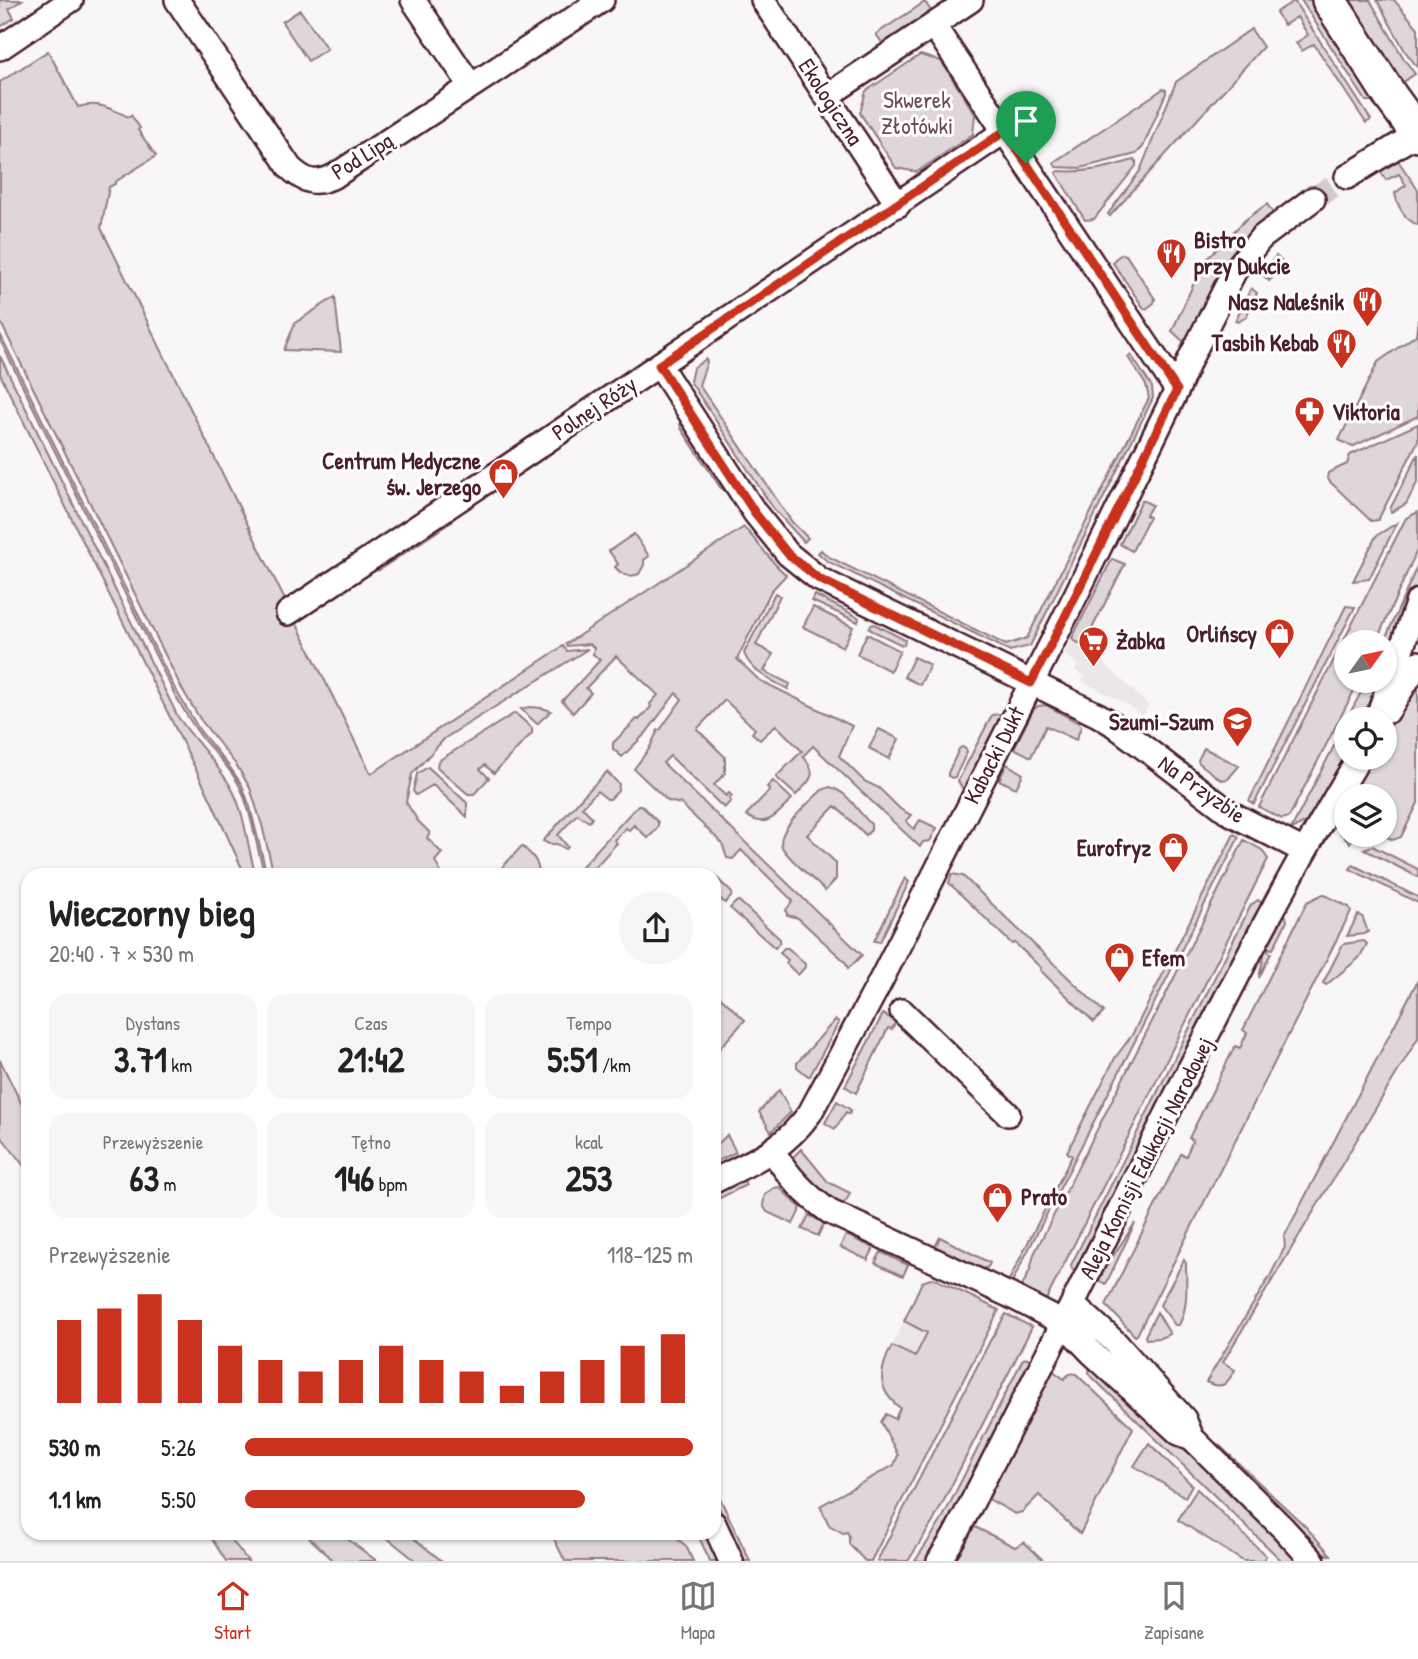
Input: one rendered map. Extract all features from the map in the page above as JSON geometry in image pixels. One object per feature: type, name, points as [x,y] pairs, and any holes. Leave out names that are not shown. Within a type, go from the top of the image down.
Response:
[{"type":"street","points":[[0,48],[71,0]]},
{"type":"street","name":"Pod Lipą","points":[[177,0],[290,168],[307,181],[329,179],[602,0]]},
{"type":"street","points":[[413,0],[471,86]]},
{"type":"street","name":"Ekologiczna","points":[[763,0],[898,205]]},
{"type":"street","points":[[827,96],[971,0]]},
{"type":"street","points":[[1329,0],[1418,134],[1347,177]]},
{"type":"street","points":[[934,26],[1177,390]]},
{"type":"street","name":"Polnej Róży","points":[[288,613],[1005,131]]},
{"type":"street","name":"Kabacki Dukt","points":[[721,1177],[773,1151],[810,1113],[878,986],[1065,617],[1177,390],[1189,359],[1235,270],[1261,237],[1313,200]]},
{"type":"street","name":"Na Przyzbie","points":[[659,365],[755,513],[788,554],[819,579],[1113,724],[1222,808],[1304,851]]},
{"type":"street","points":[[1381,707],[1418,601]]},
{"type":"street","points":[[1390,707],[1418,663]]},
{"type":"street","name":"Aleja Komisji Edukacji Narodowej","points":[[939,1561],[954,1537],[1213,1023],[1304,851],[1352,770]]},
{"type":"street","points":[[902,1011],[1008,1114]]},
{"type":"street","points":[[773,1151],[784,1170],[830,1212],[1009,1295],[1068,1313],[1092,1353],[1179,1433],[1192,1438],[1313,1561]]},
{"type":"street","points":[[721,1538],[732,1561]]},
{"type":"shaded area","points":[[1074,634],[1148,705],[1143,716],[1125,703],[1082,681],[1085,676],[1075,671],[1078,664],[1064,654]]},
{"type":"shaded area","points":[[904,1321],[927,1333],[915,1357],[892,1346]]},
{"type":"green space","points":[[0,0],[22,0],[9,9],[14,18],[0,27]]},
{"type":"green space","points":[[1301,0],[1313,0],[1376,98],[1366,101]]},
{"type":"green space","points":[[1344,0],[1370,0],[1415,74],[1400,84]]},
{"type":"green space","points":[[1377,0],[1394,0],[1418,28],[1418,68],[1405,51]]},
{"type":"green space","points":[[1294,1],[1371,120],[1366,123],[1314,44],[1302,51],[1296,43],[1308,35],[1297,17],[1284,25],[1276,12]]},
{"type":"green space","points":[[925,2],[931,11],[883,44],[876,34]]},
{"type":"green space","points":[[300,10],[327,49],[308,61],[282,22]]},
{"type":"green space","points":[[1251,29],[1263,47],[1110,216],[1108,214],[1140,171],[1176,82]]},
{"type":"green space","points":[[48,51],[78,107],[98,105],[129,117],[131,115],[156,156],[109,187],[101,228],[371,774],[563,646],[567,651],[588,649],[445,738],[412,774],[406,802],[418,821],[430,833],[427,838],[442,853],[435,861],[438,868],[272,868],[250,788],[237,766],[200,719],[181,687],[0,321],[0,82]]},
{"type":"green space","name":"Skwerek Złotówki","points":[[920,55],[941,61],[975,114],[973,134],[917,172],[896,168],[860,113],[866,91]]},
{"type":"green space","points":[[1163,89],[1166,93],[1143,147],[1136,154],[1080,168],[1056,167],[1054,162]]},
{"type":"green space","points":[[1397,159],[1418,190],[1418,225],[1402,212],[1398,203],[1395,193],[1406,185],[1399,174],[1386,180],[1380,171]]},
{"type":"green space","points":[[1134,160],[1136,166],[1094,219],[1085,220],[1056,173],[1097,169]]},
{"type":"green space","points":[[1267,204],[1274,215],[1246,238],[1228,259],[1189,344],[1186,344],[1172,331],[1203,263],[1245,220]]},
{"type":"green space","points":[[1122,254],[1126,255],[1155,299],[1146,309],[1113,263]]},
{"type":"green space","points":[[1276,256],[1285,265],[1269,281],[1261,273]]},
{"type":"green space","points":[[1251,288],[1257,293],[1246,317],[1235,321]]},
{"type":"green space","points":[[335,297],[341,352],[284,350],[295,323]]},
{"type":"green space","points":[[1418,319],[1418,416],[1352,447],[1339,440],[1378,362],[1416,335]]},
{"type":"green space","points":[[0,334],[174,687],[200,731],[242,785],[265,868],[242,791],[229,770],[195,728],[174,693],[0,340]]},
{"type":"green space","points":[[1131,355],[1152,387],[1153,398],[1030,646],[1010,651],[827,561],[818,553],[821,550],[827,556],[1006,645],[1027,638],[1149,398],[1146,385],[1128,357]]},
{"type":"green space","points":[[0,356],[178,717],[233,791],[241,811],[254,868],[242,868],[210,798],[0,374]]},
{"type":"green space","points":[[706,359],[699,385],[792,522],[808,538],[804,542],[773,508],[690,381],[693,368]]},
{"type":"green space","points":[[678,412],[735,499],[720,487],[681,428]]},
{"type":"green space","points":[[1418,424],[1418,441],[1378,520],[1371,521],[1327,479],[1328,473],[1347,464],[1350,455]]},
{"type":"green space","points":[[1418,454],[1418,481],[1406,504],[1391,512],[1390,509]]},
{"type":"green space","points":[[1142,500],[1152,505],[1132,551],[1120,544]]},
{"type":"green space","points":[[1418,512],[1418,548],[1381,630],[1349,630],[1406,518]]},
{"type":"green space","points":[[450,516],[453,521],[379,570],[381,562]]},
{"type":"green space","points":[[1397,523],[1369,579],[1353,581],[1376,536]]},
{"type":"green space","points":[[744,527],[786,575],[771,591],[737,659],[759,680],[852,726],[839,756],[864,781],[879,788],[900,809],[911,815],[906,821],[914,829],[920,820],[937,828],[930,841],[923,842],[920,847],[813,746],[803,756],[811,768],[811,777],[796,795],[776,777],[802,751],[776,725],[760,740],[752,733],[755,729],[725,700],[697,729],[725,757],[725,773],[714,785],[726,796],[729,793],[732,796],[729,799],[731,801],[724,808],[670,756],[663,763],[862,955],[848,969],[846,963],[798,918],[787,915],[786,910],[793,901],[741,850],[733,859],[727,858],[722,843],[681,804],[668,801],[634,769],[649,749],[658,730],[682,699],[676,693],[646,733],[622,757],[613,749],[613,743],[639,720],[658,695],[616,656],[586,688],[591,693],[573,713],[562,701],[600,660],[593,654],[594,648],[590,644],[566,644]]},
{"type":"green space","points":[[634,534],[649,556],[644,560],[639,574],[628,576],[615,567],[618,564],[609,551]]},
{"type":"green space","points":[[1112,559],[1125,564],[1084,644],[1081,644],[1072,638]]},
{"type":"green space","points":[[1418,564],[1418,589],[1397,642],[1397,630],[1389,630]]},
{"type":"green space","points":[[775,593],[780,596],[756,645],[773,654],[764,671],[790,684],[788,689],[756,670],[744,653]]},
{"type":"green space","points":[[815,595],[858,617],[858,622],[812,601]]},
{"type":"green space","points":[[1346,606],[1355,607],[1343,630],[1334,630]]},
{"type":"green space","points":[[813,607],[853,627],[843,647],[803,627]]},
{"type":"green space","points":[[874,624],[905,640],[904,645],[871,630],[869,628]]},
{"type":"green space","points":[[1334,630],[1334,648],[1254,804],[1249,801]]},
{"type":"green space","points":[[867,634],[900,651],[890,671],[857,654]]},
{"type":"green space","points":[[914,657],[930,665],[920,685],[904,677]]},
{"type":"green space","points":[[1334,660],[1334,693],[1353,693],[1346,707],[1334,707],[1334,730],[1289,817],[1282,819],[1259,807]]},
{"type":"green space","points":[[1418,682],[1418,803],[1401,837],[1397,838],[1397,784],[1355,784],[1363,770],[1397,770],[1397,716]]},
{"type":"green space","points":[[1361,693],[1376,693],[1371,707],[1353,707]]},
{"type":"green space","points":[[1046,705],[1079,723],[1081,727],[1076,740],[1046,726],[1031,757],[1014,748],[1033,710]]},
{"type":"green space","points":[[529,707],[551,711],[537,724],[521,709]]},
{"type":"green space","points":[[515,713],[532,728],[532,733],[494,773],[485,765],[480,769],[489,778],[474,794],[468,794],[437,767],[438,761]]},
{"type":"green space","points":[[992,715],[1002,716],[966,790],[958,781]]},
{"type":"green space","points":[[879,729],[899,739],[889,759],[869,748]]},
{"type":"green space","points":[[1334,746],[1334,770],[1339,770],[1307,821],[1291,829]]},
{"type":"green space","points":[[962,747],[967,752],[952,778],[948,773]]},
{"type":"green space","points":[[1204,748],[1239,766],[1228,779],[1221,780],[1199,763]]},
{"type":"green space","points":[[1007,764],[1023,774],[1016,788],[999,780]]},
{"type":"green space","points":[[428,767],[467,803],[467,817],[433,785],[416,795],[413,791],[417,774]]},
{"type":"green space","points":[[607,772],[619,784],[618,791],[607,799],[597,791],[582,807],[592,817],[591,820],[589,822],[577,814],[558,835],[568,847],[566,849],[543,841],[583,796]]},
{"type":"green space","points":[[773,781],[792,799],[766,821],[746,815],[770,790],[767,787]]},
{"type":"green space","points":[[830,787],[848,798],[871,824],[871,830],[866,835],[835,806],[807,835],[836,863],[836,879],[825,891],[790,857],[782,847],[781,840],[795,816],[822,790]]},
{"type":"green space","points":[[638,805],[658,822],[658,827],[648,838],[634,825],[629,830],[626,828],[614,840],[617,843],[594,868],[580,868]]},
{"type":"green space","points":[[1234,834],[1239,837],[1010,1286],[1007,1284],[1072,1156],[1067,1152],[1115,1058],[1132,1035]]},
{"type":"green space","points":[[1244,840],[1262,850],[1268,859],[1046,1300],[1020,1290],[1034,1254]]},
{"type":"green space","points":[[522,846],[532,855],[538,868],[502,868]]},
{"type":"green space","points":[[1374,847],[1418,869],[1418,877],[1363,849]]},
{"type":"green space","points":[[1353,865],[1418,897],[1418,903],[1350,869]]},
{"type":"green space","points":[[952,874],[963,876],[1104,1012],[1094,1022],[1015,943],[1012,944],[949,883]]},
{"type":"green space","points":[[905,878],[909,882],[880,942],[874,941]]},
{"type":"green space","points":[[721,882],[732,893],[725,903],[721,899]]},
{"type":"green space","points":[[1323,894],[1349,907],[1351,911],[1135,1336],[1106,1305],[1181,1154],[1186,1156],[1193,1140],[1189,1138],[1235,1046],[1240,1048],[1247,1033],[1243,1030],[1307,902]]},
{"type":"green space","points":[[1258,900],[1263,904],[1077,1272],[1071,1265],[1251,905]]},
{"type":"green space","points":[[739,901],[780,939],[775,948],[730,908]]},
{"type":"green space","points":[[1282,913],[1287,921],[1273,949],[1269,948],[1271,953],[1259,978],[1267,940]]},
{"type":"green space","points":[[1358,915],[1362,916],[1368,932],[1347,936]]},
{"type":"green space","points":[[1364,941],[1367,944],[1359,958],[1326,985],[1323,983],[1343,944]]},
{"type":"green space","points":[[784,948],[788,948],[805,964],[798,975],[780,953]]},
{"type":"green space","points":[[1418,980],[1418,1038],[1223,1362],[1235,1370],[1232,1375],[1221,1385],[1206,1382],[1270,1276],[1285,1247],[1284,1237]]},
{"type":"green space","points":[[721,998],[745,1020],[721,1047]]},
{"type":"green space","points":[[883,1014],[896,1021],[892,1029],[888,1028],[856,1093],[845,1086]]},
{"type":"green space","points":[[835,1020],[839,1022],[808,1076],[797,1067],[797,1063]]},
{"type":"green space","points":[[0,1060],[21,1103],[21,1162],[0,1135]]},
{"type":"green space","points":[[779,1090],[791,1112],[771,1132],[759,1112]]},
{"type":"green space","points":[[837,1101],[851,1110],[849,1114],[846,1112],[835,1129],[825,1123]]},
{"type":"green space","points":[[727,1135],[736,1152],[721,1160],[721,1141]]},
{"type":"green space","points":[[801,1149],[828,1182],[850,1193],[844,1203],[837,1204],[798,1170],[791,1159]]},
{"type":"green space","points":[[742,1177],[746,1185],[721,1198],[721,1188]]},
{"type":"green space","points":[[779,1187],[801,1208],[793,1224],[767,1212],[763,1205],[765,1194]]},
{"type":"green space","points":[[809,1215],[824,1223],[818,1236],[802,1229]]},
{"type":"green space","points":[[1135,1223],[1106,1284],[1097,1280]]},
{"type":"green space","points":[[846,1235],[874,1248],[868,1260],[840,1247]]},
{"type":"green space","points":[[940,1237],[990,1263],[988,1267],[978,1271],[940,1253],[936,1245]]},
{"type":"green space","points":[[881,1252],[908,1265],[903,1276],[875,1263]]},
{"type":"green space","points":[[1184,1260],[1186,1303],[1179,1325],[1175,1325],[1160,1305]]},
{"type":"green space","points":[[933,1278],[999,1310],[871,1561],[865,1561],[849,1544],[847,1532],[843,1533],[829,1525],[820,1506],[894,1465],[898,1455],[881,1422],[886,1414],[895,1419],[900,1408],[883,1386],[882,1371],[892,1346],[915,1357],[927,1333],[904,1321],[922,1282]]},
{"type":"green space","points":[[1157,1312],[1170,1334],[1146,1339],[1145,1336]]},
{"type":"green space","points":[[1006,1314],[1032,1327],[933,1522],[908,1561],[877,1561],[990,1341]]},
{"type":"green space","points":[[1028,1358],[1032,1363],[949,1526],[926,1561],[915,1561],[940,1523],[1023,1359]]},
{"type":"green space","points":[[1090,1364],[1215,1475],[1300,1561],[1282,1561],[1089,1374]]},
{"type":"green space","points":[[1052,1370],[1064,1379],[1076,1374],[1133,1428],[1080,1534],[1039,1495],[1022,1512],[1015,1514],[987,1498]]},
{"type":"green space","points":[[1149,1443],[1192,1485],[1185,1497],[1134,1466]]},
{"type":"green space","points":[[1219,1445],[1305,1526],[1331,1555],[1321,1552],[1265,1498],[1234,1467]]},
{"type":"green space","points":[[1197,1489],[1266,1556],[1262,1561],[1243,1561],[1178,1520]]},
{"type":"green space","points":[[721,1501],[750,1561],[744,1561],[721,1512]]},
{"type":"green space","points":[[973,1526],[1015,1547],[1024,1542],[1044,1561],[954,1561]]},
{"type":"green space","points":[[212,1540],[232,1540],[248,1561],[226,1561]]},
{"type":"green space","points":[[312,1540],[348,1540],[377,1561],[334,1561]]},
{"type":"green space","points":[[390,1540],[416,1540],[442,1561],[416,1561]]},
{"type":"green space","points":[[554,1540],[679,1540],[686,1546],[693,1561],[565,1561]]},
{"type":"green space","points":[[700,1540],[710,1540],[720,1561],[710,1561]]},
{"type":"tunnel","points":[[1313,199],[1347,177]]},
{"type":"place","name":"Bistro przy Dukcie","points":[[1171,280]]},
{"type":"place","name":"Nasz Naleśnik","points":[[1367,329]]},
{"type":"place","name":"Tasbih Kebab","points":[[1342,370]]},
{"type":"place","name":"Viktoria","points":[[1309,439]]},
{"type":"place","name":"Centrum Medyczne św. Jerzego","points":[[504,501]]},
{"type":"place","name":"Orlińscy","points":[[1280,661]]},
{"type":"place","name":"Żabka","points":[[1093,668]]},
{"type":"place","name":"Szumi-Szum","points":[[1237,749]]},
{"type":"place","name":"Eurofryz","points":[[1174,875]]},
{"type":"place","name":"Efem","points":[[1119,985]]},
{"type":"place","name":"Prato","points":[[998,1224]]},
{"type":"route","points":[[1005,131],[1026,163],[1177,390],[1031,683],[819,579],[788,554],[755,513],[659,365],[1005,131]]}]
